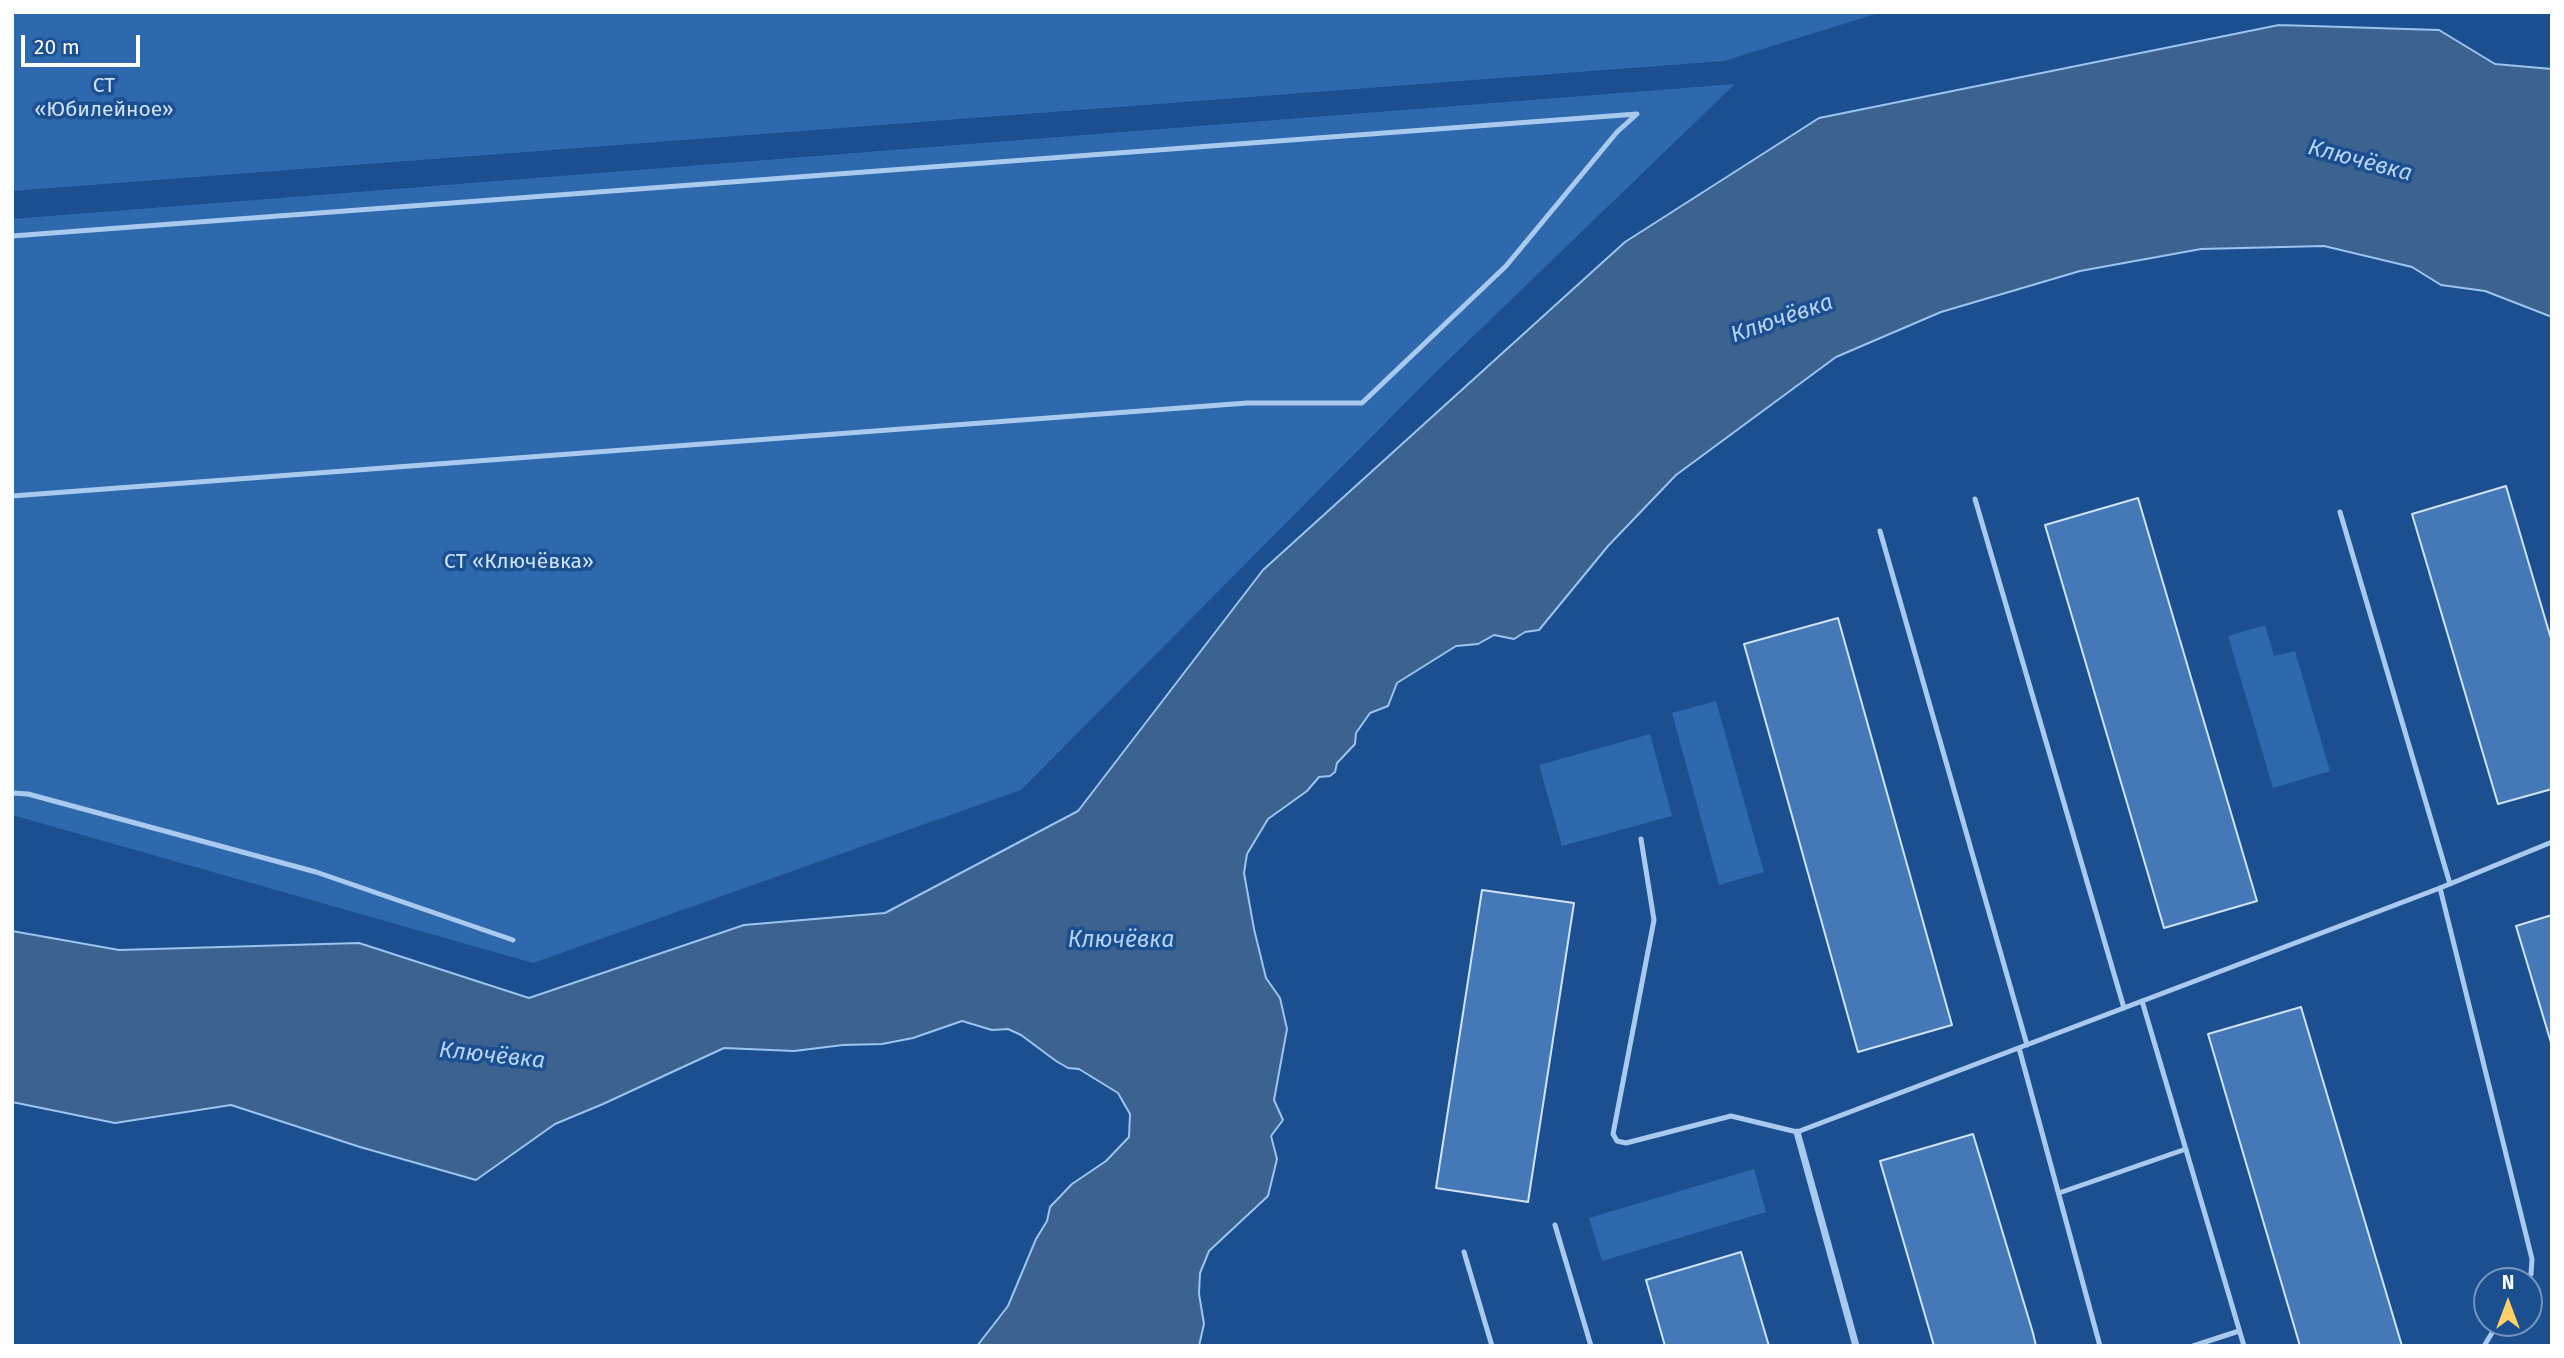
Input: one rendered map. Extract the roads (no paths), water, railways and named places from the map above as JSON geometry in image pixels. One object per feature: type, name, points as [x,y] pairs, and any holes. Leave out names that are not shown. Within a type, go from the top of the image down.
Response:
[{"type":"street","points":[[1797,1132],[1856,1346]]},
{"type":"lane","points":[[12,236],[1637,114],[1616,132],[1506,266],[1362,403],[1247,403],[12,496]]},
{"type":"lane","points":[[1975,499],[2124,1007]]},
{"type":"lane","points":[[2340,512],[2450,884]]},
{"type":"lane","points":[[1880,531],[2026,1045]]},
{"type":"lane","points":[[12,793],[28,794],[316,872],[513,940]]},
{"type":"lane","points":[[1641,839],[1654,920],[1613,1133],[1616,1141],[1626,1143],[1731,1116],[1797,1132],[2440,888],[2552,842]]},
{"type":"lane","points":[[2440,888],[2532,1259],[2531,1267]]},
{"type":"lane","points":[[2142,1001],[2244,1346]]},
{"type":"lane","points":[[2019,1048],[2100,1346]]},
{"type":"lane","points":[[2059,1193],[2186,1149]]},
{"type":"lane","points":[[1555,1225],[1591,1346]]},
{"type":"lane","points":[[1464,1252],[1492,1346]]},
{"type":"lane","points":[[2193,1346],[2239,1331]]},
{"type":"water","name":"Ключёвка","points":[[2279,25],[2439,30],[2495,64],[2552,69],[2552,317],[2485,291],[2441,285],[2412,267],[2324,246],[2201,249],[2080,271],[1941,312],[1836,357],[1676,475],[1608,546],[1539,630],[1525,632],[1514,639],[1494,635],[1478,644],[1456,646],[1397,683],[1388,706],[1370,713],[1356,733],[1355,744],[1337,763],[1335,772],[1330,776],[1319,777],[1307,791],[1268,819],[1247,854],[1244,873],[1254,929],[1266,978],[1280,998],[1287,1029],[1274,1100],[1283,1120],[1271,1136],[1277,1159],[1268,1196],[1209,1251],[1200,1273],[1199,1294],[1204,1324],[1199,1346],[977,1346],[1008,1306],[1036,1239],[1047,1221],[1050,1207],[1072,1184],[1106,1161],[1129,1137],[1130,1114],[1118,1093],[1079,1069],[1068,1068],[1008,1029],[992,1030],[962,1021],[913,1038],[882,1044],[794,1051],[724,1048],[555,1124],[476,1180],[360,1147],[231,1105],[115,1123],[12,1102],[12,931],[119,950],[359,943],[529,998],[744,925],[885,913],[1078,811],[1263,570],[1625,242],[1819,118]]},
{"type":"park label","name":"СТ «Юбилейное»","points":[[104,98]]},
{"type":"park label","name":"СТ «Ключёвка»","points":[[519,562]]}]
